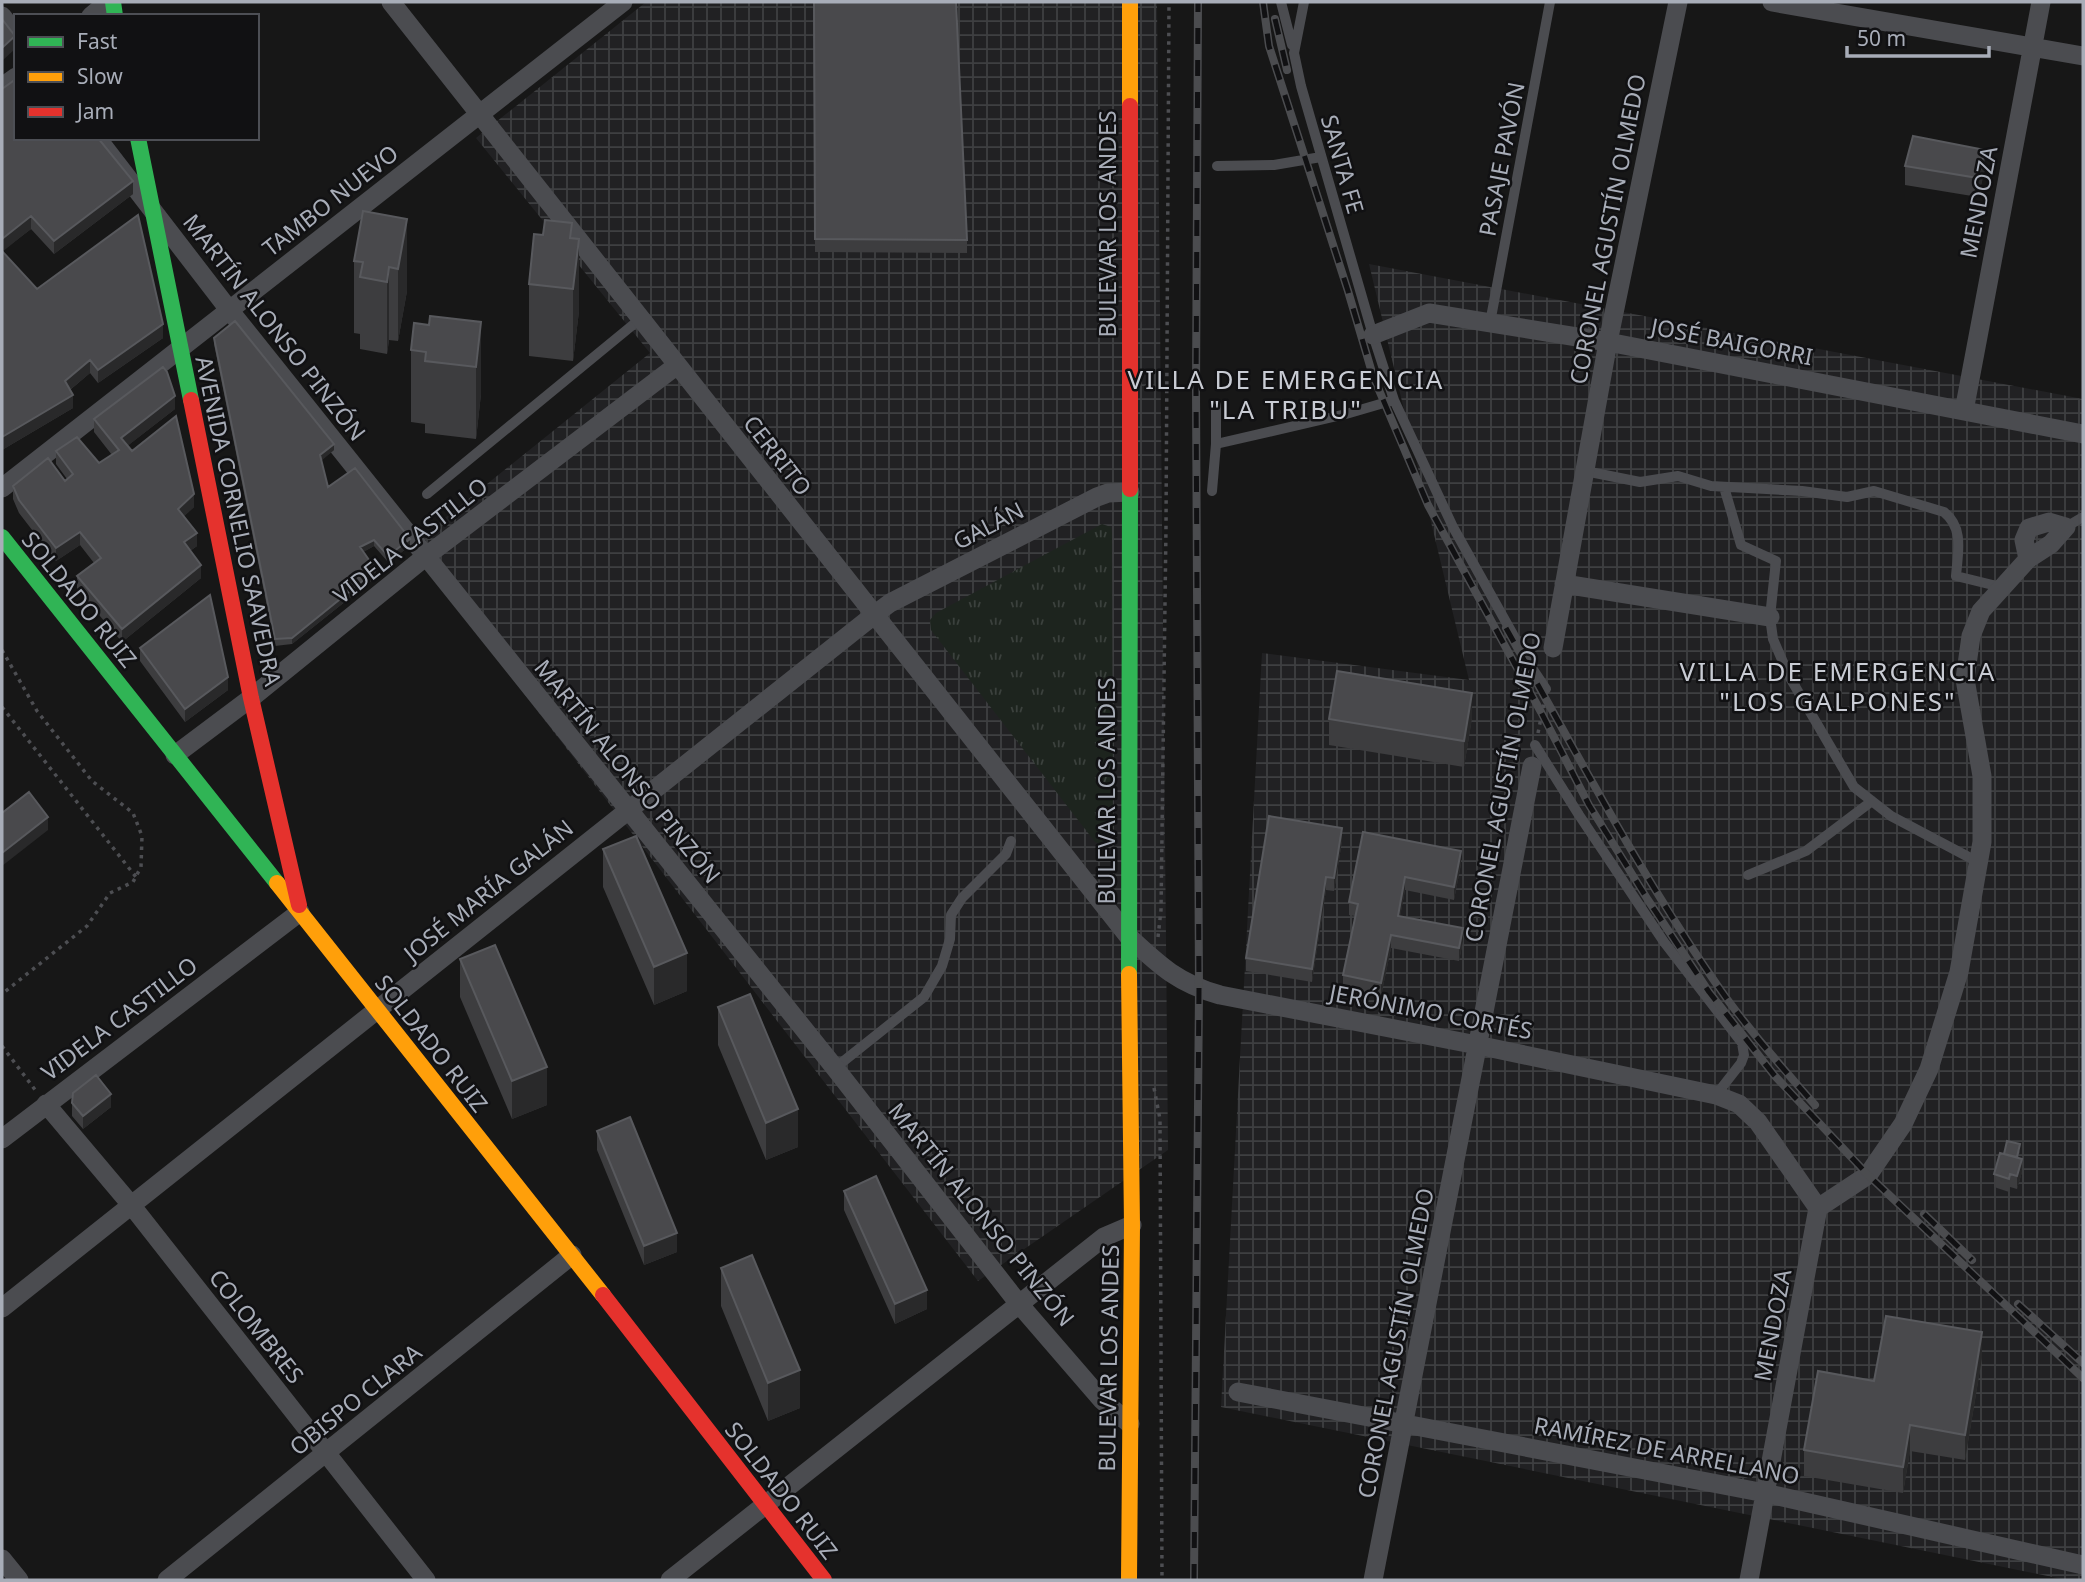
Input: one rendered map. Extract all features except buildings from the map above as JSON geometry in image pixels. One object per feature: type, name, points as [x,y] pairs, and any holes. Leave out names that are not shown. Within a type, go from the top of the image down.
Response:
[{"type":"main road","name":"BULEVAR LOS ANDES","points":[[1129,1580],[1132,1225],[1129,937],[1130,2]]},
{"type":"main road","name":"AVENIDA CORNELIO SAAVEDRA","points":[[138,140],[251,698],[300,912]]},
{"type":"main road","name":"SOLDADO RUIZ","points":[[2,537],[572,1255],[824,1580]]},
{"type":"street","points":[[94,14],[111,2]]},
{"type":"street","name":"CERRITO","points":[[391,2],[1129,937]]},
{"type":"street","name":"TAMBO NUEVO","points":[[2,488],[480,113],[600,9],[623,2]]},
{"type":"street","name":"CORONEL AGUSTÍN OLMEDO","points":[[1553,648],[1608,342],[1678,2]]},
{"type":"street","points":[[1772,2],[2083,56]]},
{"type":"street","name":"MENDOZA","points":[[1964,411],[2041,2]]},
{"type":"street","points":[[2,16],[14,31]]},
{"type":"street","name":"MARTÍN ALONSO PINZÓN","points":[[99,140],[230,311],[835,1068],[1020,1304],[1102,1399],[1130,1424]]},
{"type":"street","name":"JOSÉ BAIGORRI","points":[[1373,335],[1429,313],[1608,342],[2083,434]]},
{"type":"street","name":"VIDELA CASTILLO","points":[[175,755],[251,698],[425,557],[676,366]]},
{"type":"street","name":"GALÁN","points":[[874,615],[890,603],[1097,497],[1108,493],[1130,492]]},
{"type":"street","points":[[1818,1208],[1868,1175],[1903,1124],[1928,1069],[1959,972],[1982,842],[1982,776],[1965,679],[1971,636],[1981,611],[2028,559],[2024,540],[2029,528],[2049,522],[2075,522]]},
{"type":"street","points":[[1564,584],[1770,617]]},
{"type":"street","name":"JOSÉ MARÍA GALÁN","points":[[2,1308],[874,615]]},
{"type":"street","name":"CORONEL AGUSTÍN OLMEDO","points":[[1373,1580],[1532,766]]},
{"type":"street","name":"VIDELA CASTILLO","points":[[2,1139],[300,912]]},
{"type":"street","name":"JERÓNIMO CORTÉS","points":[[1129,937],[1157,964],[1182,982],[1220,995],[1716,1095],[1739,1104],[1758,1122],[1818,1208]]},
{"type":"street","name":"COLOMBRES","points":[[46,1104],[132,1206],[426,1580]]},
{"type":"street","name":"MENDOZA","points":[[1749,1580],[1818,1208]]},
{"type":"street","points":[[670,1580],[1104,1237],[1132,1225]]},
{"type":"street","name":"OBISPO CLARA","points":[[167,1580],[572,1255]]},
{"type":"street","name":"RAMÍREZ DE ARRELLANO","points":[[1238,1392],[1765,1493],[2083,1565]]},
{"type":"street","points":[[2,1559],[19,1580]]},
{"type":"lane","points":[[1281,2],[1294,53]]},
{"type":"lane","name":"SANTA FE","points":[[1304,2],[1294,53],[1321,157],[1394,400],[1453,527],[1546,689]]},
{"type":"lane","name":"PASAJE PAVÓN","points":[[1490,323],[1550,2]]},
{"type":"lane","points":[[1217,166],[1274,165],[1321,157]]},
{"type":"lane","points":[[427,494],[640,319]]},
{"type":"lane","points":[[1216,444],[1394,400]]},
{"type":"lane","points":[[1212,491],[1216,405]]},
{"type":"lane","points":[[1585,471],[1640,482],[1678,476],[1711,486],[1802,491],[1847,497],[1874,491],[1944,512],[1952,519],[1959,535],[1956,576],[2001,587]]},
{"type":"lane","points":[[1724,487],[1741,545],[1776,561],[1770,617],[1773,639],[1789,676],[1854,787],[1891,816],[1978,862]]},
{"type":"lane","points":[[1535,745],[1664,942],[1742,1043],[1744,1055],[1741,1063],[1716,1095]]},
{"type":"lane","points":[[1748,875],[1806,851],[1871,801]]},
{"type":"lane","points":[[835,1068],[924,997],[942,966],[950,939],[951,915],[962,898],[1006,854],[1011,841]]},
{"type":"path","points":[[1157,964],[1161,910],[1166,527],[1168,2]]},
{"type":"path","points":[[2,650],[29,699],[60,741],[92,780],[133,813],[138,820],[142,836],[141,867],[132,882],[110,893],[87,926],[2,994]]},
{"type":"path","name":"CORONEL AGUSTÍN OLMEDO","points":[[1535,745],[1546,689]]},
{"type":"path","points":[[2,707],[136,877]]},
{"type":"path","points":[[2,1046],[46,1104]]},
{"type":"path","points":[[1153,1078],[1160,1119],[1163,1580]]},
{"type":"shaded area","points":[[646,2],[1157,2],[1168,1150],[978,1281],[410,546],[650,353],[476,138]]},
{"type":"shaded area","points":[[1369,264],[2083,399],[2083,1580],[2067,1580],[1221,1407],[1262,653],[1469,680]]},
{"type":"green space","points":[[1102,524],[1111,527],[1112,534],[1113,831],[1110,840],[1101,844],[1095,842],[931,630],[930,620],[936,613]]},
{"type":"railway","points":[[1194,1580],[1199,989],[1196,390],[1198,2]]},
{"type":"railway","points":[[1263,2],[1269,46],[1373,376],[1428,505],[1589,805],[1709,992],[1774,1075],[1868,1175],[2083,1378]]},
{"type":"railway","points":[[1275,19],[1287,70]]},
{"type":"railway","points":[[1506,628],[1612,816],[1696,954],[1748,1026],[1815,1105]]},
{"type":"railway","points":[[1924,1214],[1972,1260]]},
{"type":"railway","points":[[2018,1304],[2083,1363]]},
{"type":"traffic: fast","points":[[113,2],[115,14]]},
{"type":"traffic: fast","points":[[138,140],[191,400]]},
{"type":"traffic: fast","points":[[1129,974],[1130,489]]},
{"type":"traffic: fast","points":[[2,537],[277,883]]},
{"type":"traffic: slow","points":[[1130,2],[1130,106]]},
{"type":"traffic: slow","points":[[277,883],[603,1295]]},
{"type":"traffic: slow","points":[[1129,974],[1132,1225],[1129,1580]]},
{"type":"traffic: jam","points":[[1130,106],[1130,489]]},
{"type":"traffic: jam","points":[[191,400],[251,698],[299,905]]},
{"type":"traffic: jam","points":[[603,1295],[824,1580]]},
{"type":"district","name":"VILLA DE EMERGENCIA \"LA TRIBU\"","points":[[1286,394]]},
{"type":"district","name":"VILLA DE EMERGENCIA \"LOS GALPONES\"","points":[[1838,686]]}]
